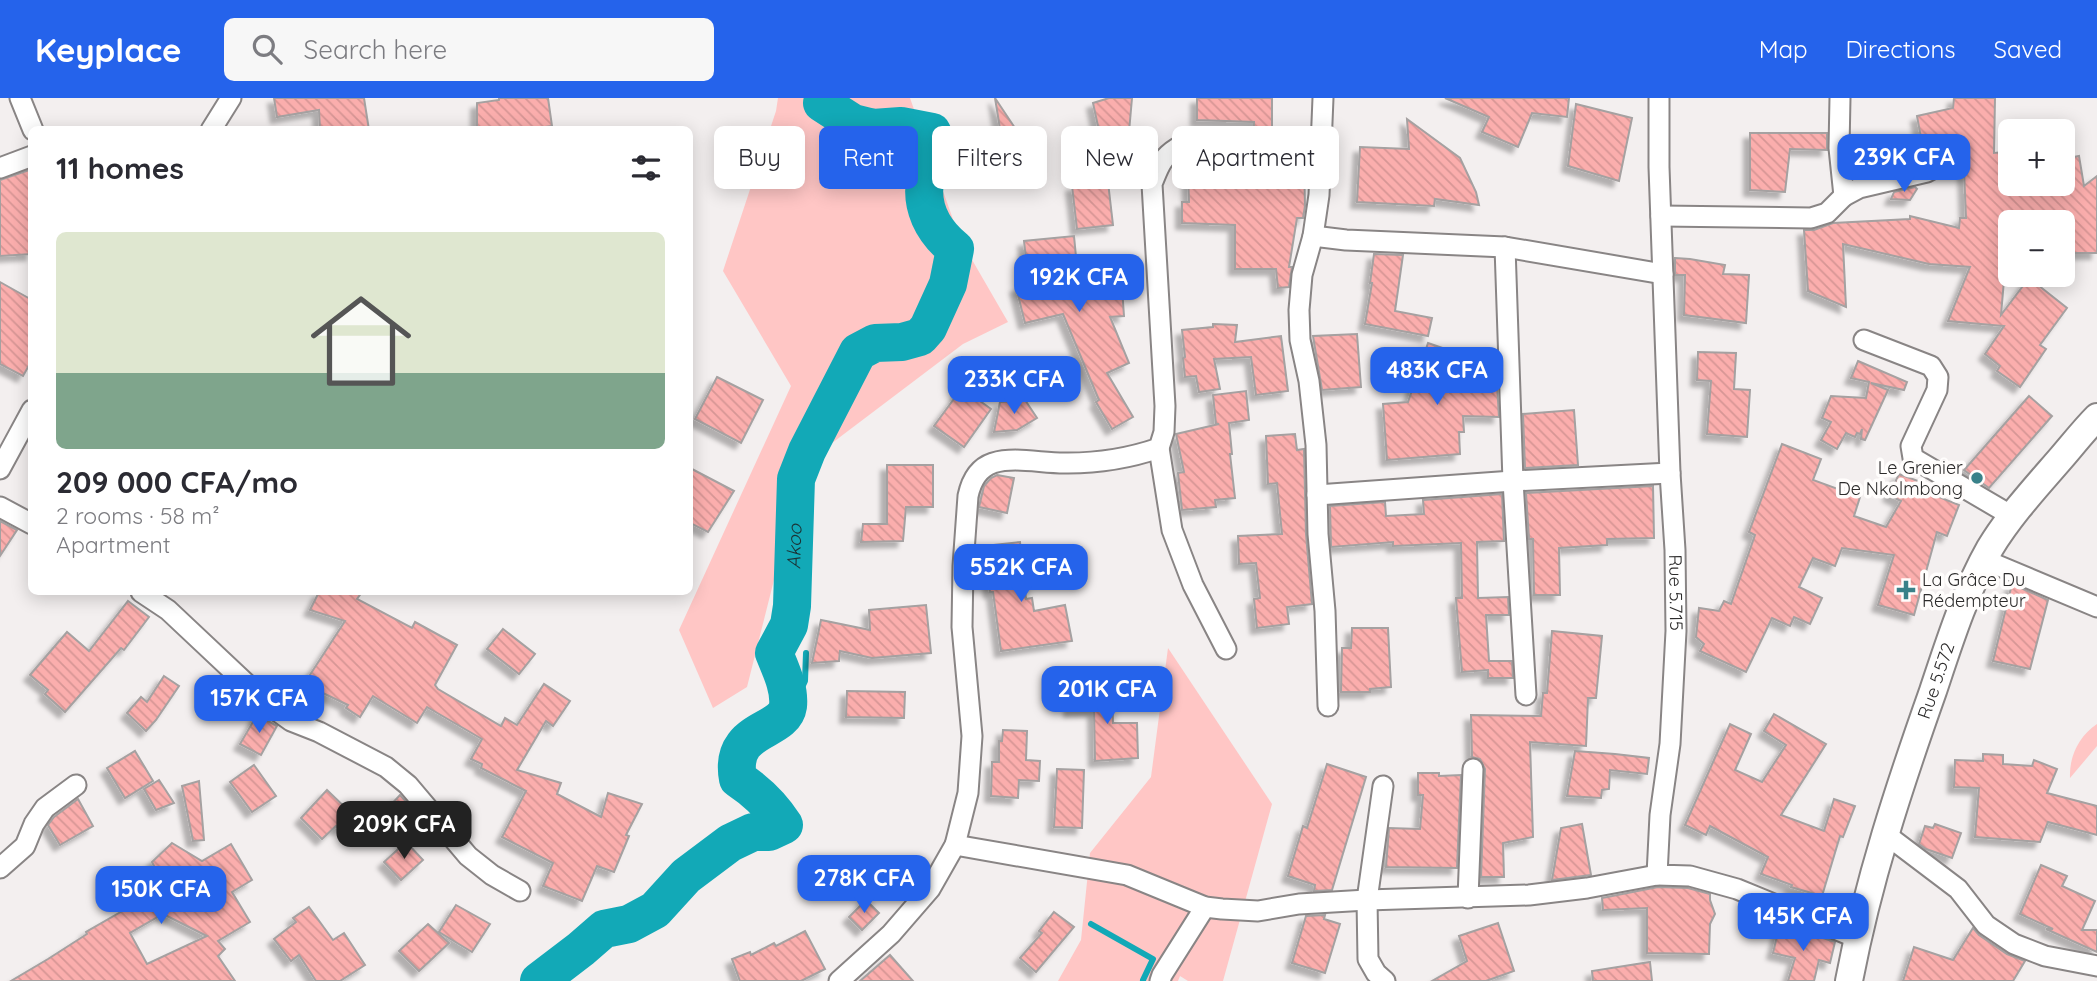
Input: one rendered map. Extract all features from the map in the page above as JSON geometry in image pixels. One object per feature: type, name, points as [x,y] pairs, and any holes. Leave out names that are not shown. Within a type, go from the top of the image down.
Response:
[{"type":"street","points":[[20,98],[31,126]]},
{"type":"street","points":[[214,126],[231,98]]},
{"type":"street","points":[[1322,126],[1323,98]]},
{"type":"street","name":"Rue 5.715","points":[[1657,875],[1660,815],[1670,744],[1676,631],[1659,98]]},
{"type":"street","points":[[1840,98],[1839,148],[1844,196]]},
{"type":"street","points":[[1172,151],[1160,163],[1152,184],[1165,406],[1164,432],[1159,448],[1172,530],[1193,585],[1227,649]]},
{"type":"street","points":[[0,167],[28,157]]},
{"type":"street","points":[[1661,216],[1811,218],[1827,213],[1844,196],[1859,188],[1927,172],[1951,159]]},
{"type":"street","points":[[1319,189],[1314,236],[1302,275],[1299,320],[1316,445],[1328,706]]},
{"type":"street","points":[[1314,236],[1346,240],[1506,247],[1663,274]]},
{"type":"street","points":[[1506,247],[1513,481],[1526,695]]},
{"type":"street","points":[[1864,340],[1931,366],[1937,376],[1937,390],[1911,446],[1913,458],[2012,516]]},
{"type":"street","points":[[0,469],[28,417]]},
{"type":"street","name":"Rue 5.572","points":[[1849,981],[1857,938],[1884,833],[1955,627],[1990,549],[2012,516],[2097,417]]},
{"type":"street","points":[[839,981],[891,934],[930,889],[955,845],[968,793],[972,736],[962,627],[963,566],[970,485],[979,472],[991,464],[1007,461],[1068,463],[1115,459],[1140,455],[1159,448]]},
{"type":"street","points":[[1317,495],[1670,473]]},
{"type":"street","points":[[0,507],[28,522]]},
{"type":"street","points":[[1985,560],[2097,607]]},
{"type":"street","points":[[146,595],[168,610],[270,706],[291,721],[386,766],[408,785],[468,856],[492,875],[520,891]]},
{"type":"street","points":[[1468,898],[1473,769]]},
{"type":"street","points":[[0,869],[25,846],[44,808],[76,785]]},
{"type":"street","points":[[1383,786],[1367,900],[1368,959],[1376,973],[1385,981]]},
{"type":"street","points":[[1884,833],[1958,889],[1986,925],[2014,944],[2045,956],[2097,966]]},
{"type":"street","points":[[955,845],[1127,875],[1205,907],[1258,911],[1299,904],[1529,895],[1657,875],[1690,876],[1737,889],[1857,938]]},
{"type":"street","points":[[1160,981],[1205,907]]},
{"type":"shaded area","points":[[778,98],[910,98],[932,160],[932,189],[942,189],[960,239],[1008,322],[963,344],[803,465],[747,687],[713,708],[679,630],[791,386],[723,271],[750,189],[805,189],[805,126],[771,126]]},
{"type":"shaded area","points":[[1168,648],[1272,804],[1223,981],[1188,981],[1180,976],[1178,981],[1058,981],[1081,940],[1090,853],[1151,777]]},
{"type":"shaded area","points":[[2097,724],[2097,746],[2070,778],[2076,747],[2085,734]]},
{"type":"building","points":[[274,98],[364,98],[368,126],[320,126],[319,110],[277,117]]},
{"type":"building","points":[[548,98],[552,126],[477,126],[477,103]]},
{"type":"building","points":[[995,98],[1014,126],[1000,126]]},
{"type":"building","points":[[1109,98],[1132,98],[1130,126],[1098,126],[1093,103]]},
{"type":"building","points":[[1197,98],[1272,98],[1272,126],[1254,126],[1254,122],[1197,120]]},
{"type":"building","points":[[1445,98],[1569,98],[1567,117],[1532,113],[1518,147],[1482,132],[1489,117]]},
{"type":"building","points":[[1954,98],[1995,98],[1994,153],[1998,153],[1998,196],[2075,196],[2075,157],[2079,156],[2084,186],[2097,176],[2097,253],[2075,253],[2075,210],[1998,210],[1998,287],[2003,287],[2001,315],[2022,287],[2040,287],[2067,308],[2040,345],[2046,349],[2020,387],[1997,371],[2000,366],[1985,354],[2004,326],[1948,321],[1970,267],[1929,264],[1843,244],[1846,307],[1808,291],[1804,230],[1814,230],[1833,223],[1910,219],[1910,216],[1959,228],[1960,218],[1966,218],[1963,146],[1924,154],[1917,116],[1953,108]]},
{"type":"building","points":[[1576,104],[1632,118],[1619,181],[1568,166]]},
{"type":"building","points":[[1407,119],[1460,158],[1479,205],[1435,199],[1434,206],[1357,202],[1360,147],[1409,149]]},
{"type":"building","points":[[1750,133],[1827,133],[1827,150],[1790,149],[1785,192],[1750,190]]},
{"type":"building","points":[[28,170],[28,254],[0,256],[0,180]]},
{"type":"building","points":[[1915,187],[1917,189],[1910,200],[1891,199],[1894,192]]},
{"type":"building","points":[[1072,189],[1109,189],[1113,225],[1077,229]]},
{"type":"building","points":[[1189,189],[1305,189],[1303,218],[1297,218],[1289,267],[1292,267],[1289,287],[1278,288],[1276,269],[1235,269],[1235,225],[1182,223],[1182,202],[1189,202]]},
{"type":"building","points":[[1074,236],[1078,277],[1121,274],[1124,316],[1110,317],[1129,363],[1107,373],[1133,417],[1112,429],[1096,402],[1099,400],[1063,314],[1025,323],[1016,287],[1029,284],[1024,241]]},
{"type":"building","points":[[1374,254],[1403,255],[1395,311],[1432,318],[1428,336],[1365,324]]},
{"type":"building","points":[[1675,258],[1725,265],[1723,274],[1749,275],[1746,323],[1684,315],[1685,275],[1675,275]]},
{"type":"building","points":[[0,282],[28,298],[28,367],[23,376],[0,364]]},
{"type":"building","points":[[1213,324],[1237,325],[1235,342],[1281,336],[1288,391],[1256,395],[1251,357],[1214,359],[1220,389],[1199,392],[1196,376],[1185,377],[1182,330],[1213,327]]},
{"type":"building","points":[[1357,334],[1361,387],[1322,390],[1313,336]]},
{"type":"building","points":[[1428,343],[1472,358],[1469,366],[1479,369],[1473,385],[1497,385],[1499,417],[1463,416],[1464,432],[1459,432],[1460,454],[1387,460],[1383,404],[1408,402]]},
{"type":"building","points":[[1698,352],[1736,353],[1734,389],[1750,390],[1747,437],[1707,434],[1711,381],[1697,380]]},
{"type":"building","points":[[1858,361],[1907,382],[1904,390],[1871,383],[1888,390],[1865,440],[1861,439],[1862,429],[1855,437],[1846,433],[1837,449],[1821,440],[1831,422],[1822,418],[1831,396],[1866,398],[1869,382],[1851,378]]},
{"type":"building","points":[[717,377],[763,400],[741,443],[695,419]]},
{"type":"building","points":[[962,388],[991,409],[964,447],[934,426]]},
{"type":"building","points":[[1246,391],[1249,420],[1229,423],[1235,498],[1215,500],[1216,507],[1182,510],[1178,473],[1184,472],[1176,434],[1219,424],[1216,424],[1213,395]]},
{"type":"building","points":[[2029,396],[2052,416],[1989,488],[1964,470]]},
{"type":"building","points":[[1025,400],[1037,418],[1017,430],[994,432],[1000,402]]},
{"type":"building","points":[[1574,410],[1578,465],[1525,468],[1523,414]]},
{"type":"building","points":[[1295,434],[1297,450],[1304,449],[1306,534],[1312,604],[1287,607],[1289,624],[1257,628],[1254,599],[1260,598],[1256,563],[1239,564],[1238,536],[1282,534],[1277,483],[1268,484],[1266,436]]},
{"type":"building","points":[[1782,444],[1821,459],[1813,480],[1860,497],[1854,516],[1886,527],[1901,501],[1889,495],[1899,474],[1921,482],[1919,489],[1959,505],[1947,536],[1937,532],[1914,615],[1878,605],[1894,555],[1842,548],[1835,566],[1813,558],[1799,587],[1822,598],[1810,624],[1794,617],[1790,626],[1772,618],[1746,672],[1700,651],[1704,644],[1696,637],[1699,608],[1719,611],[1724,601],[1731,604],[1755,535],[1749,532]]},
{"type":"building","points":[[887,465],[933,465],[933,507],[906,507],[903,541],[861,542],[863,524],[887,524]]},
{"type":"building","points":[[693,470],[734,491],[708,532],[693,524]]},
{"type":"building","points":[[997,475],[1014,478],[1007,513],[979,507],[984,486]]},
{"type":"building","points":[[1653,486],[1654,538],[1607,539],[1607,545],[1559,548],[1560,595],[1534,595],[1533,539],[1529,539],[1526,493]]},
{"type":"building","points":[[1502,494],[1504,541],[1477,542],[1478,598],[1508,597],[1509,615],[1486,615],[1489,661],[1512,661],[1513,678],[1488,678],[1488,670],[1462,672],[1456,598],[1462,598],[1461,543],[1393,546],[1393,542],[1331,547],[1330,506],[1385,502],[1386,516],[1424,514],[1423,500]]},
{"type":"building","points":[[0,521],[17,530],[0,556]]},
{"type":"building","points":[[1020,542],[1026,599],[1032,598],[1034,611],[1065,605],[1072,641],[1001,651],[985,546]]},
{"type":"building","points":[[2012,584],[2048,600],[2030,669],[1993,661]]},
{"type":"building","points":[[318,595],[360,595],[357,599],[412,628],[415,622],[457,645],[435,685],[501,726],[505,718],[517,725],[544,684],[570,701],[553,726],[546,721],[517,770],[561,783],[557,794],[601,817],[608,793],[642,804],[626,835],[629,836],[614,872],[597,866],[582,901],[543,886],[553,863],[502,837],[526,791],[481,768],[482,764],[471,759],[482,739],[427,707],[417,723],[373,696],[360,717],[346,708],[348,705],[304,684],[345,621],[310,610]]},
{"type":"building","points":[[128,601],[149,617],[124,650],[121,648],[65,712],[45,694],[48,690],[30,675],[67,632],[89,651]]},
{"type":"building","points":[[926,605],[931,653],[872,658],[840,651],[839,661],[812,663],[821,620],[870,630],[869,610]]},
{"type":"building","points":[[1352,628],[1388,628],[1391,687],[1370,689],[1370,692],[1341,692],[1342,648],[1351,648]]},
{"type":"building","points":[[503,629],[535,654],[519,674],[487,649]]},
{"type":"building","points":[[1552,631],[1602,636],[1596,698],[1588,698],[1586,746],[1530,742],[1533,837],[1503,843],[1504,877],[1481,877],[1485,769],[1480,759],[1472,757],[1471,715],[1541,716],[1543,693],[1547,693]]},
{"type":"building","points":[[164,676],[179,686],[146,731],[127,713],[141,697],[147,702]]},
{"type":"building","points":[[1112,689],[1113,723],[1137,723],[1138,758],[1095,761],[1094,710],[1070,711],[1070,692]]},
{"type":"building","points":[[847,691],[905,692],[904,718],[846,717]]},
{"type":"building","points":[[1774,714],[1826,744],[1781,815],[1824,831],[1834,799],[1855,806],[1843,837],[1840,836],[1822,896],[1761,874],[1768,857],[1710,826],[1706,835],[1685,825],[1730,724],[1751,734],[1735,770],[1762,782],[1786,745],[1764,731]]},
{"type":"building","points":[[257,715],[277,726],[261,755],[240,744]]},
{"type":"building","points":[[1003,730],[1027,731],[1026,760],[1040,761],[1039,781],[1019,780],[1018,798],[991,796],[992,762],[999,762],[999,741],[1002,741]]},
{"type":"building","points":[[135,751],[153,781],[125,798],[107,768]]},
{"type":"building","points":[[1575,751],[1649,758],[1647,774],[1610,770],[1609,789],[1602,790],[1601,798],[1567,796]]},
{"type":"building","points":[[1983,754],[2003,755],[2003,764],[2032,766],[2034,760],[2057,769],[2047,793],[2097,806],[2097,835],[2048,822],[2040,842],[1975,837],[1979,788],[1954,787],[1955,760],[1983,761]]},
{"type":"building","points":[[1327,764],[1366,777],[1332,890],[1314,891],[1315,885],[1288,876],[1303,826],[1307,828]]},
{"type":"building","points":[[254,765],[276,796],[252,812],[230,782]]},
{"type":"building","points":[[1057,769],[1084,770],[1082,828],[1054,827]]},
{"type":"building","points":[[1418,773],[1461,775],[1457,868],[1386,867],[1389,828],[1420,829],[1423,795],[1418,795]]},
{"type":"building","points":[[159,780],[174,803],[156,810],[144,789]]},
{"type":"building","points":[[199,781],[204,840],[193,841],[182,786]]},
{"type":"building","points":[[327,790],[353,815],[339,829],[336,826],[322,839],[301,818]]},
{"type":"building","points":[[400,795],[411,807],[399,821],[386,810]]},
{"type":"building","points":[[78,799],[93,826],[60,845],[48,825],[54,817]]},
{"type":"building","points":[[1582,824],[1591,875],[1552,880],[1561,828]]},
{"type":"building","points":[[1935,824],[1961,833],[1952,858],[1919,844],[1925,826],[1933,828]]},
{"type":"building","points":[[406,842],[423,860],[401,880],[384,862]]},
{"type":"building","points":[[172,843],[202,861],[231,844],[252,880],[232,892],[250,922],[218,941],[225,949],[218,956],[235,981],[11,981],[138,902],[126,885],[154,866],[152,862]],"holes":[[[163,914],[207,936],[147,964],[130,933]]]},
{"type":"building","points":[[2041,865],[2067,876],[2062,886],[2095,901],[2082,930],[2097,930],[2097,952],[2020,914]]},
{"type":"building","points":[[1658,887],[1688,888],[1710,894],[1715,914],[1710,924],[1709,954],[1647,953],[1647,908],[1603,910],[1602,898]]},
{"type":"building","points":[[866,900],[879,913],[862,930],[849,917]]},
{"type":"building","points":[[456,905],[490,924],[472,952],[439,932]]},
{"type":"building","points":[[309,907],[333,940],[344,933],[365,965],[340,981],[316,981],[299,955],[291,961],[274,939],[296,922],[293,918]]},
{"type":"building","points":[[1054,912],[1074,927],[1036,972],[1020,958],[1042,933],[1039,931]]},
{"type":"building","points":[[1325,915],[1324,919],[1340,924],[1325,973],[1292,963],[1306,916]]},
{"type":"building","points":[[1498,923],[1514,971],[1486,981],[1432,981],[1467,961],[1459,936]]},
{"type":"building","points":[[428,924],[449,943],[419,971],[399,951]]},
{"type":"building","points":[[1779,928],[1802,931],[1835,942],[1830,963],[1819,960],[1814,981],[1788,981],[1795,958],[1773,953]]},
{"type":"building","points":[[1973,928],[2007,954],[2025,961],[2013,981],[1903,981],[1914,947],[1953,960]]},
{"type":"building","points":[[805,931],[825,969],[801,981],[740,981],[732,959],[750,952],[751,955],[774,943],[776,946]]},
{"type":"building","points":[[890,955],[913,981],[860,981]]},
{"type":"building","points":[[1650,962],[1652,981],[1593,981],[1592,971]]},
{"type":"waterway","name":"Akoo","points":[[539,981],[604,929],[629,924],[655,910],[686,876],[730,843],[753,832],[769,832],[784,825],[763,799],[738,779],[737,762],[741,749],[748,740],[777,722],[788,706],[786,685],[774,653],[789,625],[792,606],[796,479],[807,451],[858,352],[875,343],[902,342],[920,337],[928,328],[948,284],[955,249],[934,226],[924,198],[926,176],[939,146],[932,132],[901,126],[873,128],[853,123],[822,103],[824,98]]},
{"type":"waterway","points":[[788,706],[799,704],[799,694],[805,681],[806,653]]},
{"type":"waterway","points":[[1091,924],[1153,959],[1143,980]]},
{"type":"place","name":"Le Grenier De Nkolmbong","points":[[1977,478]]},
{"type":"place","name":"La Grâce Du Rédempteur","points":[[1906,590]]}]
